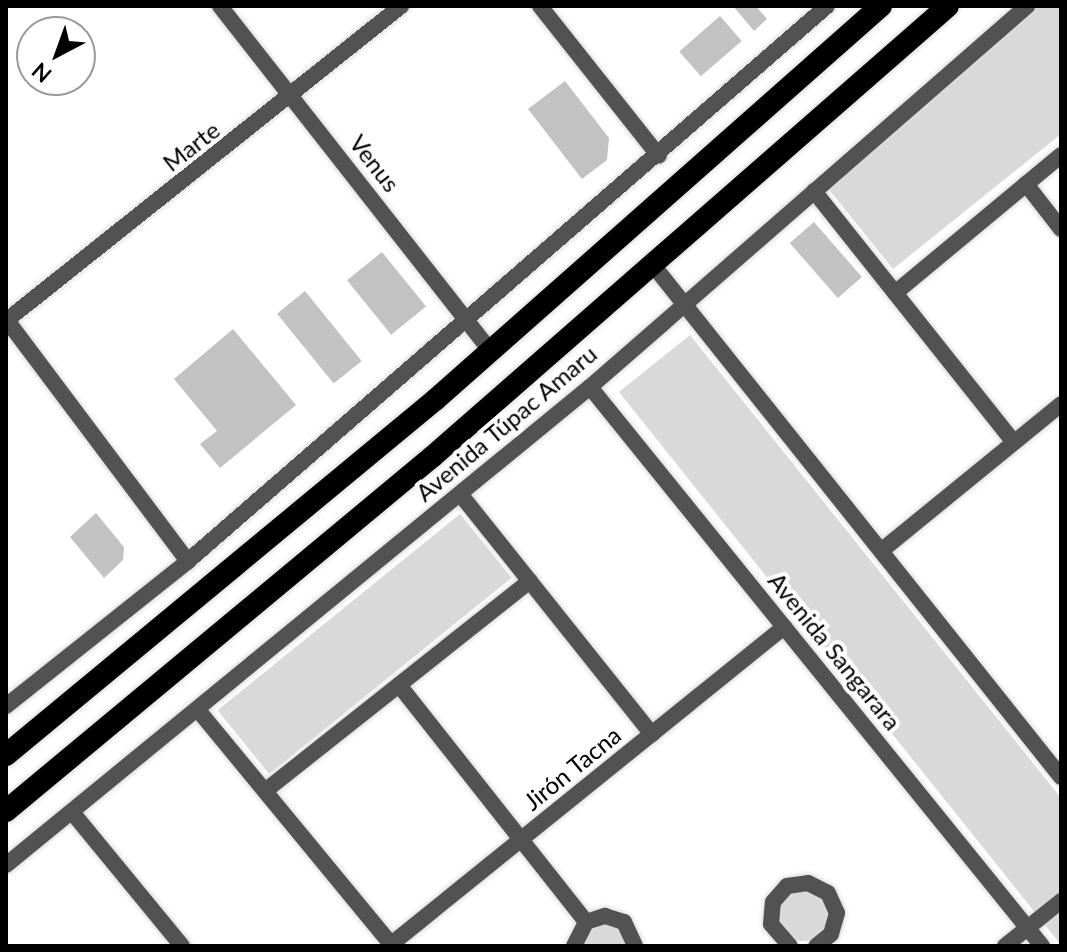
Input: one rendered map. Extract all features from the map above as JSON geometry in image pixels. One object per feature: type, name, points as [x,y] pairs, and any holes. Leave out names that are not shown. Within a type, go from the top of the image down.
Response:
[{"type":"highway","points":[[6,755],[491,351],[881,6]]},
{"type":"highway","name":"Avenida Túpac Amaru","points":[[6,811],[420,467],[948,6]]},
{"type":"street","name":"Venus","points":[[220,6],[491,351]]},
{"type":"street","name":"Marte","points":[[6,320],[292,97],[401,6]]},
{"type":"street","points":[[540,6],[659,156]]},
{"type":"street","points":[[6,706],[188,561],[659,156],[827,6]]},
{"type":"street","name":"Avenida Túpac Amaru","points":[[6,865],[590,387],[1027,6]]},
{"type":"street","points":[[895,293],[1061,155]]},
{"type":"street","points":[[1026,184],[1061,229]]},
{"type":"street","points":[[814,191],[1014,442]]},
{"type":"street","points":[[653,265],[1061,777]]},
{"type":"street","points":[[6,320],[188,561]]},
{"type":"street","name":"Avenida Sangarara","points":[[590,387],[1042,946]]},
{"type":"street","points":[[881,551],[1061,404]]},
{"type":"street","points":[[461,495],[652,734]]},
{"type":"street","points":[[265,791],[530,581]]},
{"type":"street","name":"Jirón Tacna","points":[[390,945],[784,627]]},
{"type":"street","points":[[399,685],[586,922]]},
{"type":"street","points":[[198,710],[390,945]]},
{"type":"street","points":[[72,812],[182,946]]},
{"type":"street","points":[[790,946],[775,934],[770,913],[778,893],[798,883],[819,886],[834,902],[836,924],[822,945]]},
{"type":"street","points":[[1005,946],[1061,901]]},
{"type":"street","points":[[586,922],[615,917],[630,930],[635,946]]},
{"type":"street","points":[[574,946],[586,922]]},
{"type":"shaded area","points":[[1033,6],[1061,6],[1061,134],[893,269],[827,187]]},
{"type":"shaded area","points":[[690,335],[1061,798],[1061,945],[619,392]]},
{"type":"shaded area","points":[[460,514],[512,578],[269,774],[218,710]]},
{"type":"shaded area","points":[[803,891],[820,899],[828,916],[820,933],[803,941],[786,933],[778,916],[786,899]]},
{"type":"shaded area","points":[[604,923],[619,928],[628,946],[580,946],[589,928]]},
{"type":"building","points":[[733,6],[756,6],[767,19],[754,31]]},
{"type":"building","points":[[720,16],[742,41],[701,76],[679,51]]},
{"type":"building","points":[[565,81],[609,138],[607,160],[582,179],[528,109]]},
{"type":"building","points":[[814,222],[862,277],[838,298],[790,243]]},
{"type":"building","points":[[382,252],[426,306],[391,335],[347,280]]},
{"type":"building","points":[[305,291],[362,361],[334,384],[277,314]]},
{"type":"building","points":[[233,329],[296,405],[220,468],[200,444],[217,431],[174,379]]},
{"type":"building","points":[[96,513],[124,547],[123,560],[104,578],[70,537]]}]
